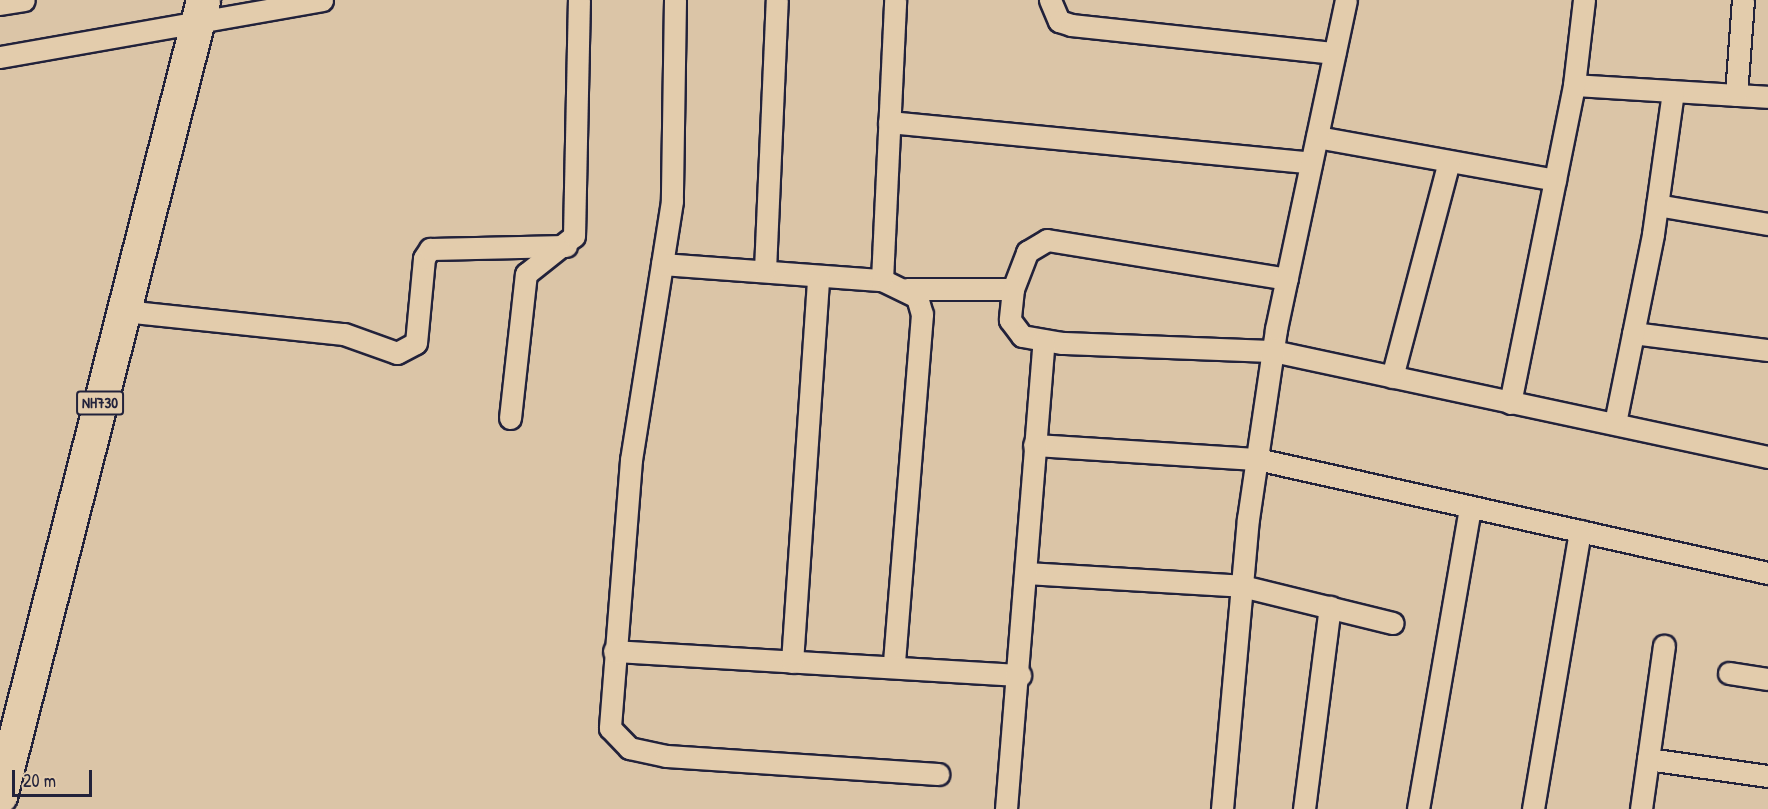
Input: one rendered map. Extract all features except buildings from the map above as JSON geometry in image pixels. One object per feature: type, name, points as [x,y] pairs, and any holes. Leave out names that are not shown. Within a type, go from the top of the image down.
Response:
[{"type":"highway","name":"NH730","points":[[0,796],[200,12]]},
{"type":"street","points":[[0,57],[200,12],[322,0]]},
{"type":"street","points":[[510,418],[526,274],[530,265],[566,246],[574,236],[578,212],[579,0]]},
{"type":"street","points":[[675,0],[672,201],[630,460],[610,728],[629,748],[666,756],[938,774]]},
{"type":"street","points":[[765,270],[777,0]]},
{"type":"street","points":[[882,280],[895,0]]},
{"type":"street","points":[[1050,0],[1059,21],[1071,25],[1335,53]]},
{"type":"street","points":[[1222,809],[1242,586],[1273,351],[1346,0]]},
{"type":"street","points":[[1510,403],[1575,85],[1584,0]]},
{"type":"street","points":[[1736,95],[1743,0]]},
{"type":"street","points":[[1575,85],[1768,97]]},
{"type":"street","points":[[1615,423],[1657,205],[1673,92]]},
{"type":"street","points":[[889,122],[1311,163]]},
{"type":"street","points":[[1317,137],[1555,180]]},
{"type":"street","points":[[1392,377],[1449,161]]},
{"type":"street","points":[[1657,205],[1768,224]]},
{"type":"street","points":[[1287,279],[1047,240],[1027,252],[1013,289],[1014,328],[1044,341],[1273,351],[1768,457]]},
{"type":"street","points":[[124,311],[344,334],[397,353],[416,343],[424,258],[430,249],[566,246]]},
{"type":"street","points":[[662,264],[882,280],[907,288],[1013,289]]},
{"type":"street","points":[[792,662],[818,277]]},
{"type":"street","points":[[894,665],[922,314],[907,288]]},
{"type":"street","points":[[1633,333],[1768,350]]},
{"type":"street","points":[[1006,809],[1020,675],[1034,446],[1044,341]]},
{"type":"street","points":[[1034,446],[1257,459],[1768,573]]},
{"type":"street","points":[[1418,809],[1470,507]]},
{"type":"street","points":[[1533,809],[1580,531]]},
{"type":"street","points":[[1026,573],[1242,586],[1393,623]]},
{"type":"street","points":[[1304,809],[1330,607]]},
{"type":"street","points":[[1641,809],[1664,646]]},
{"type":"street","points":[[614,651],[792,662],[894,665],[1020,675]]},
{"type":"street","points":[[1729,673],[1768,679]]},
{"type":"street","points":[[1648,759],[1768,776]]}]
